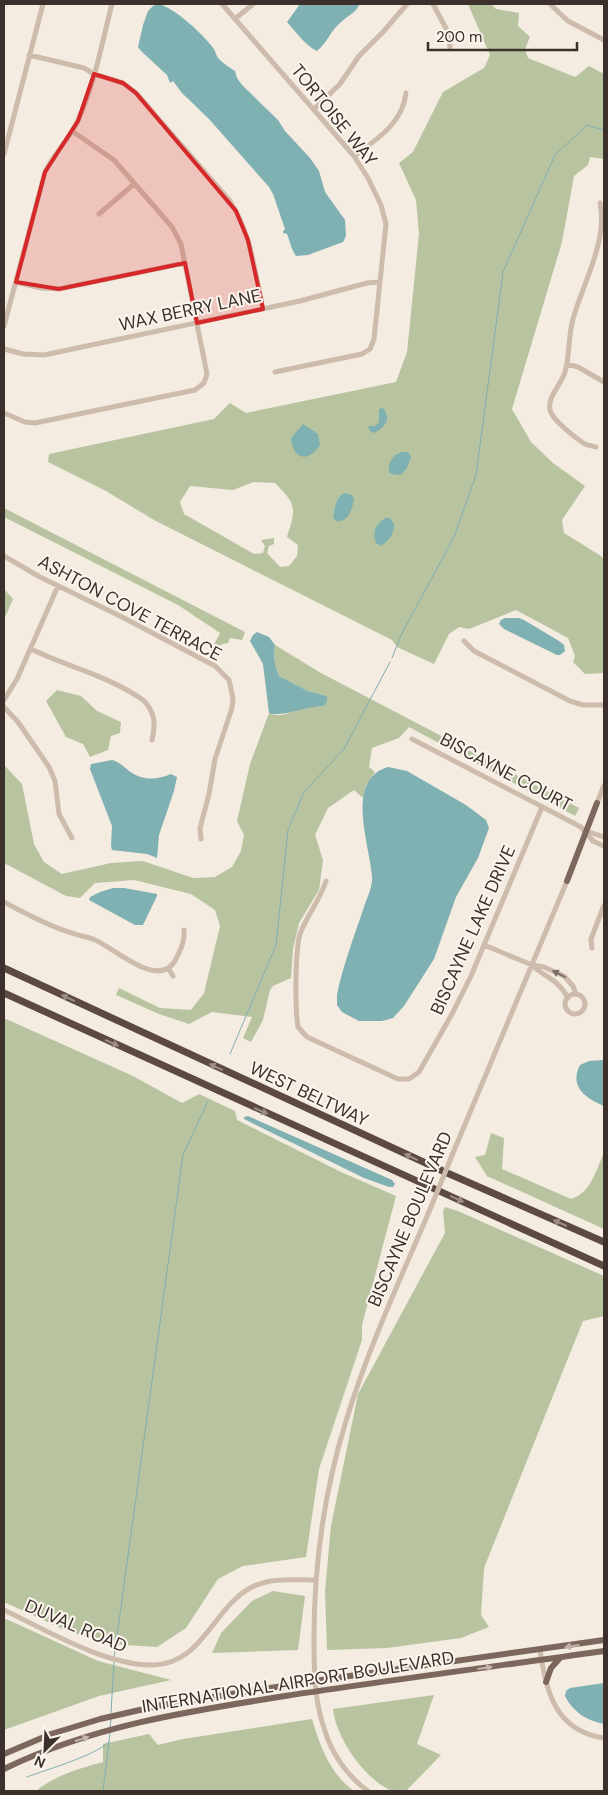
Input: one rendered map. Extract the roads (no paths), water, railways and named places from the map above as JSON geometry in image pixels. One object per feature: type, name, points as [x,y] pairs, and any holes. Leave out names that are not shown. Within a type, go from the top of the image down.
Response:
[{"type":"highway","name":"WEST BELTWAY","points":[[4,968],[445,1172],[604,1242]]},
{"type":"highway","name":"WEST BELTWAY","points":[[4,994],[604,1266]]},
{"type":"main road","name":"BISCAYNE BOULEVARD","points":[[567,881],[597,803]]},
{"type":"main road","name":"INTERNATIONAL AIRPORT BOULEVARD","points":[[4,1754],[52,1734],[100,1719],[162,1705],[314,1681],[604,1640]]},
{"type":"main road","name":"INTERNATIONAL AIRPORT BOULEVARD","points":[[4,1769],[55,1747],[121,1726],[210,1708],[604,1651]]},
{"type":"main road","points":[[546,1682],[551,1668],[560,1657]]},
{"type":"street","points":[[4,154],[43,4]]},
{"type":"street","points":[[4,326],[45,172],[55,154],[72,131],[86,101],[112,4]]},
{"type":"street","name":"TORTOISE WAY","points":[[222,4],[354,156],[368,178],[385,215],[386,233],[374,339],[370,349],[362,354],[275,372]]},
{"type":"street","points":[[235,19],[252,4]]},
{"type":"street","points":[[314,109],[340,84],[359,56],[407,4]]},
{"type":"street","points":[[433,4],[449,34],[450,47]]},
{"type":"street","points":[[550,4],[568,21],[604,40]]},
{"type":"street","points":[[30,55],[84,68],[94,74],[123,83],[136,93],[230,201],[246,230],[263,309]]},
{"type":"street","points":[[354,156],[379,138],[391,126],[405,104],[406,93]]},
{"type":"street","points":[[4,413],[25,422],[35,423],[195,390],[204,383],[207,374],[181,244],[172,227],[114,160],[72,131]]},
{"type":"street","points":[[99,214],[134,184]]},
{"type":"street","points":[[596,447],[586,444],[555,420],[550,410],[552,398],[563,377],[567,364],[573,318],[599,248],[604,220],[600,203]]},
{"type":"street","points":[[16,282],[41,288],[59,289],[185,263]]},
{"type":"street","name":"WAX BERRY LANE","points":[[4,349],[23,354],[44,355],[263,309],[367,283],[380,282]]},
{"type":"street","points":[[567,364],[578,367],[604,382]]},
{"type":"street","name":"ASHTON COVE TERRACE","points":[[4,556],[58,586],[215,666],[229,680],[234,698],[215,759],[209,794],[200,828],[201,839]]},
{"type":"street","points":[[4,700],[17,679],[58,586]]},
{"type":"street","points":[[464,641],[474,651],[570,701],[583,705],[604,705]]},
{"type":"street","points":[[30,649],[62,664],[96,674],[143,700],[149,706],[155,720],[152,740]]},
{"type":"street","points":[[4,707],[18,722],[49,767],[55,781],[59,814],[72,838]]},
{"type":"street","name":"BISCAYNE COURT","points":[[412,739],[582,827],[586,832]]},
{"type":"street","name":"BISCAYNE BOULEVARD","points":[[597,803],[604,785]]},
{"type":"street","name":"BISCAYNE LAKE DRIVE","points":[[326,881],[323,891],[305,923],[298,941],[298,1027],[307,1037],[398,1079],[409,1079],[418,1072],[462,996],[542,806]]},
{"type":"street","points":[[586,832],[604,837]]},
{"type":"street","points":[[586,832],[593,842],[604,846]]},
{"type":"street","name":"BISCAYNE BOULEVARD","points":[[368,1791],[352,1777],[332,1749],[320,1716],[314,1681],[316,1580],[325,1508],[332,1474],[346,1420],[370,1355],[567,881]]},
{"type":"street","points":[[4,902],[50,925],[99,942],[131,962],[149,970],[168,968],[176,960],[184,941],[184,930]]},
{"type":"street","points":[[592,948],[592,939],[604,905]]},
{"type":"street","points":[[484,946],[564,976],[573,986],[576,994],[582,997],[585,1002],[584,1009],[579,1013],[573,1014],[567,1010],[565,1004],[568,998],[576,994]]},
{"type":"street","points":[[532,965],[557,982],[568,998]]},
{"type":"street","points":[[168,968],[173,976]]},
{"type":"street","name":"DUVAL ROAD","points":[[4,1610],[66,1640],[108,1657],[134,1664],[156,1665],[180,1659],[190,1652],[202,1641],[238,1596],[252,1587],[277,1580],[316,1580]]},
{"type":"street","points":[[540,1650],[546,1682],[553,1703],[566,1721],[584,1733],[604,1738]]},
{"type":"water","points":[[158,4],[172,10],[203,36],[214,49],[217,57],[235,71],[242,85],[278,120],[285,131],[310,158],[319,171],[325,192],[345,220],[346,236],[343,242],[308,255],[296,256],[287,234],[283,233],[285,229],[269,187],[209,119],[182,93],[173,81],[170,83],[167,75],[138,47],[148,11]]},
{"type":"water","points":[[300,4],[359,5],[338,25],[317,51],[305,42],[287,22]]},
{"type":"water","points":[[383,408],[387,416],[386,423],[374,433],[368,427],[375,426],[379,422],[379,409]]},
{"type":"water","points":[[303,424],[318,434],[320,445],[316,451],[302,457],[298,455],[292,446],[291,438]]},
{"type":"water","points":[[401,452],[408,452],[411,457],[407,468],[401,475],[392,474],[389,472],[389,464],[394,456]]},
{"type":"water","points":[[345,493],[352,495],[354,500],[352,508],[344,520],[336,521],[333,517],[336,503]]},
{"type":"water","points":[[385,518],[390,518],[394,528],[391,536],[381,546],[376,543],[374,532],[379,523]]},
{"type":"water","points":[[505,618],[524,620],[559,641],[564,645],[565,651],[557,655],[504,629],[499,624]]},
{"type":"water","points":[[257,632],[269,637],[275,645],[275,661],[279,676],[308,691],[327,696],[324,706],[280,714],[269,713],[263,664],[250,641]]},
{"type":"water","points":[[112,760],[139,777],[155,778],[171,774],[177,777],[159,835],[157,858],[147,854],[112,850],[112,826],[90,769],[91,764]]},
{"type":"water","points":[[388,767],[407,771],[466,805],[486,820],[489,828],[478,858],[456,897],[434,959],[404,1006],[393,1018],[382,1021],[359,1021],[342,1012],[337,1005],[337,995],[345,962],[372,884],[363,815],[363,799],[367,785],[375,774]]},
{"type":"water","points":[[113,888],[157,894],[143,925],[135,925],[89,900],[90,897],[100,892]]},
{"type":"water","points":[[604,1060],[604,1106],[585,1095],[576,1079],[580,1065],[589,1061]]},
{"type":"water","points":[[248,1116],[392,1180],[395,1184],[393,1187],[389,1187],[364,1178],[244,1119],[244,1117]]},
{"type":"water","points":[[604,1683],[604,1724],[592,1721],[581,1715],[572,1707],[565,1696],[566,1691],[570,1688]]},
{"type":"waterway","points":[[392,658],[402,633],[454,537],[476,475],[503,272],[555,155],[587,125],[604,130]]},
{"type":"waterway","points":[[230,1054],[276,945],[288,830],[304,792],[344,749],[390,662]]},
{"type":"waterway","points":[[114,1658],[183,1155],[208,1101]]},
{"type":"waterway","points":[[111,1713],[114,1662]]},
{"type":"waterway","points":[[110,1728],[111,1719]]},
{"type":"waterway","points":[[27,1777],[93,1752],[109,1742],[110,1732]]},
{"type":"waterway","points":[[103,1791],[109,1742]]}]
